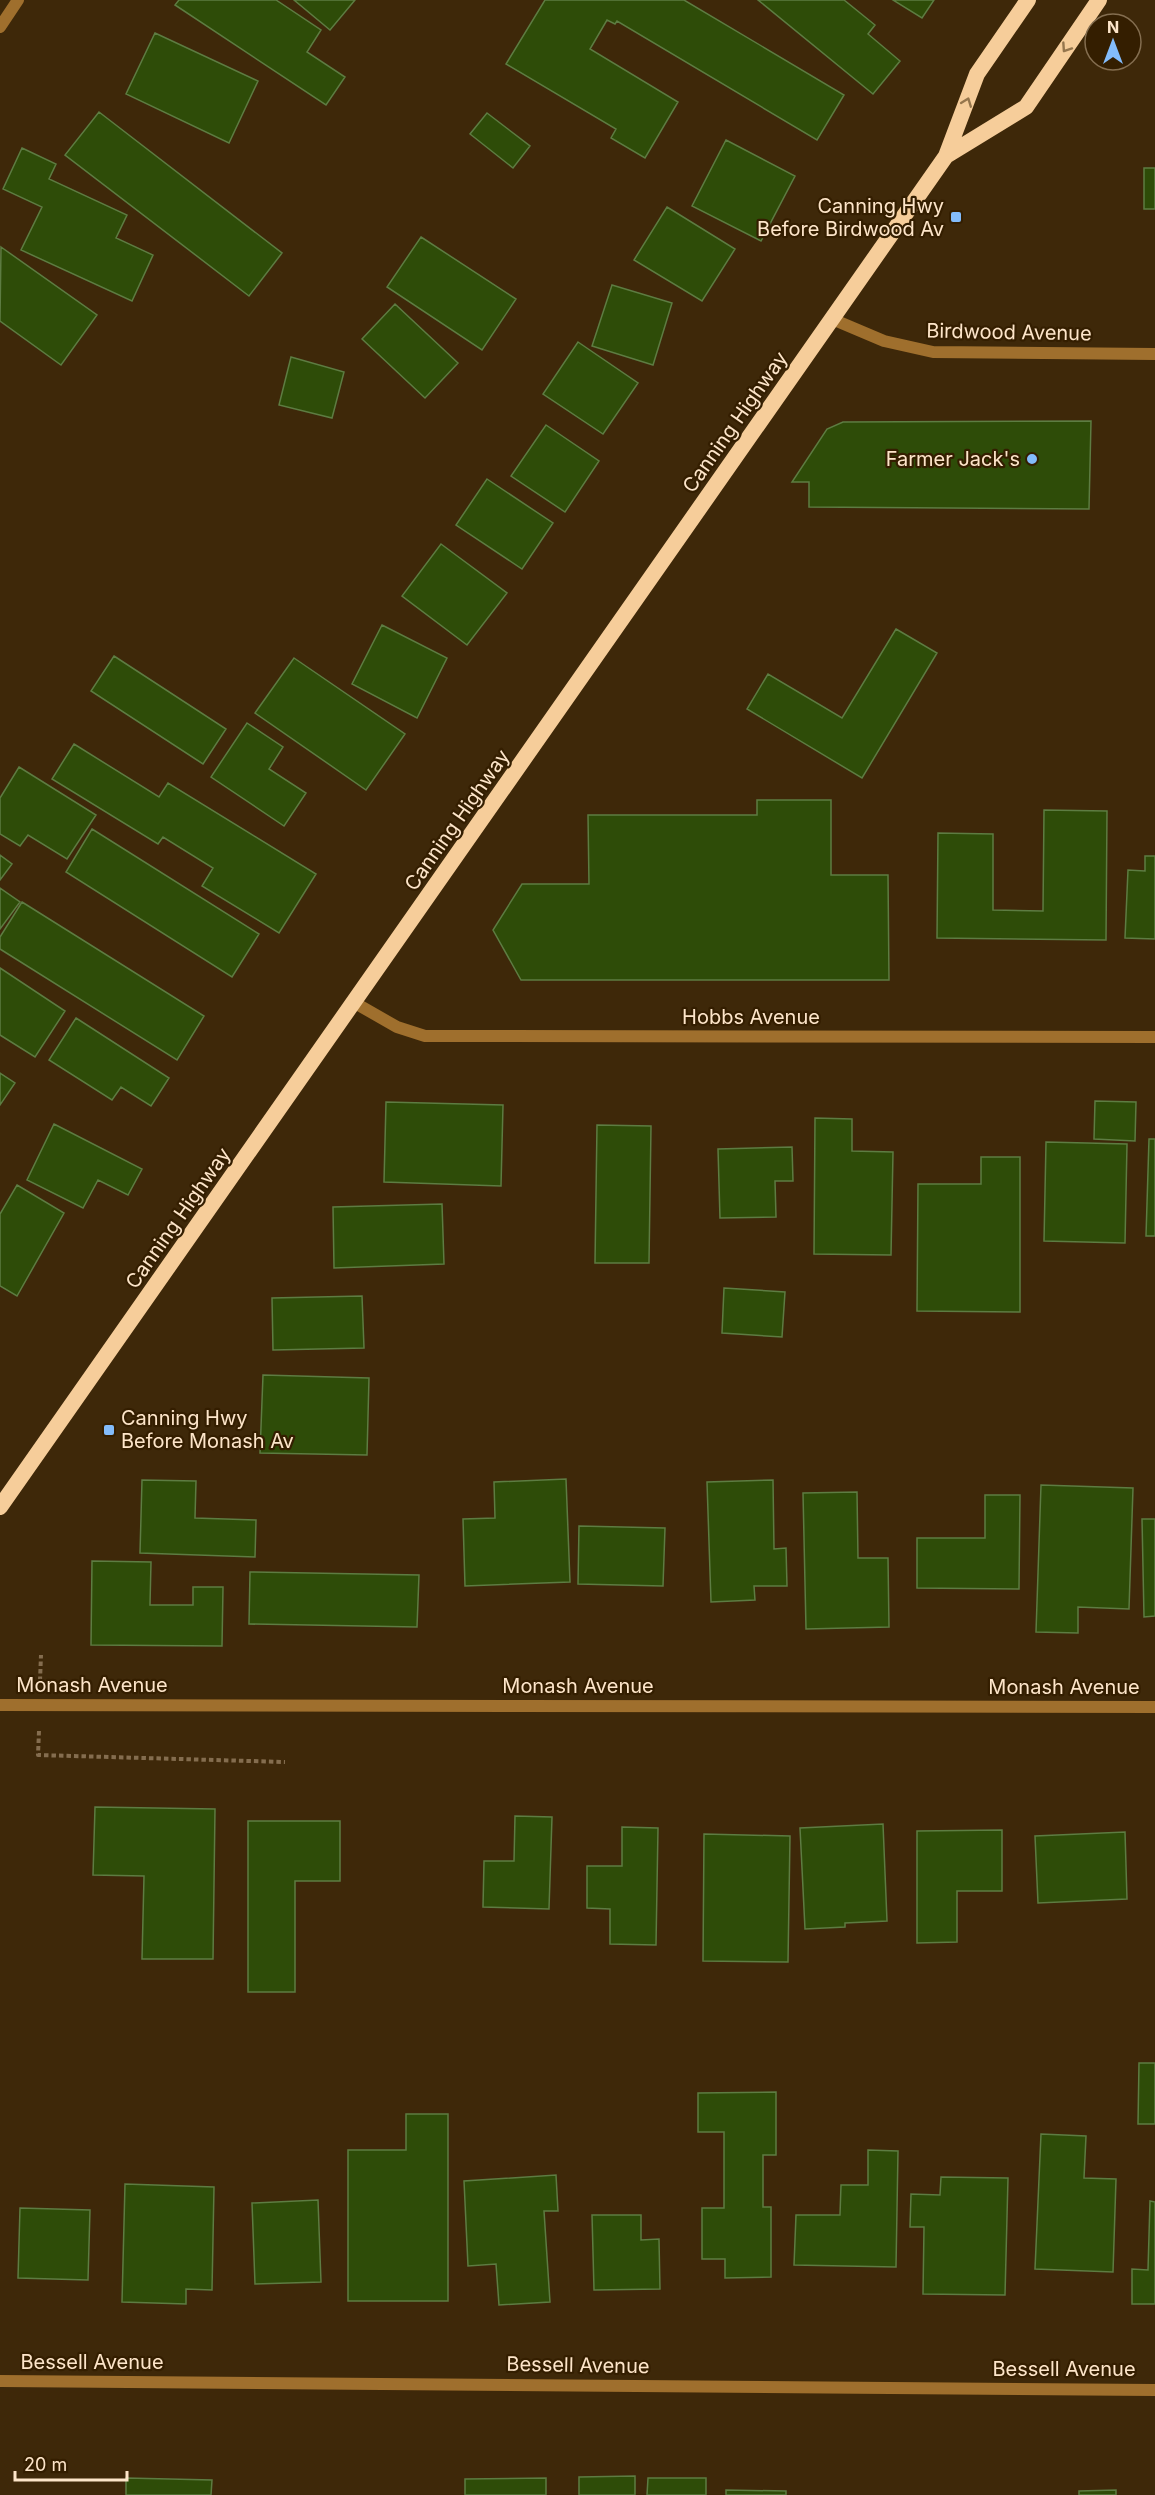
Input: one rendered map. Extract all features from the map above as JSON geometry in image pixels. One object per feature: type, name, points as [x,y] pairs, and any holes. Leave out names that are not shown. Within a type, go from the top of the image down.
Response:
[{"type":"highway","name":"Canning Highway","points":[[0,1507],[946,156],[977,74],[1028,0]]},
{"type":"highway","name":"Canning Highway","points":[[946,156],[1026,107],[1099,0]]},
{"type":"street","points":[[0,27],[18,0]]},
{"type":"street","name":"Birdwood Avenue","points":[[832,319],[884,341],[933,352],[1155,354]]},
{"type":"street","name":"Hobbs Avenue","points":[[355,1003],[397,1027],[425,1036],[1155,1036]]},
{"type":"street","name":"Monash Avenue","points":[[0,1705],[1155,1707]]},
{"type":"street","name":"Bessell Avenue","points":[[0,2381],[1155,2390]]},
{"type":"path","points":[[41,1655],[38,1755],[285,1762]]},
{"type":"building","points":[[179,0],[276,0],[321,30],[307,52],[345,77],[326,105],[175,5]]},
{"type":"building","points":[[294,0],[355,0],[330,30]]},
{"type":"building","points":[[545,0],[684,0],[844,95],[817,140],[617,21],[615,24],[607,20],[590,49],[678,102],[645,158],[611,138],[616,129],[506,64]]},
{"type":"building","points":[[758,0],[844,0],[875,25],[868,34],[900,61],[873,94]]},
{"type":"building","points":[[893,0],[934,0],[922,18]]},
{"type":"building","points":[[155,33],[258,81],[229,143],[126,94]]},
{"type":"building","points":[[99,112],[282,253],[249,296],[65,155]]},
{"type":"building","points":[[487,113],[530,146],[513,168],[470,134]]},
{"type":"building","points":[[726,140],[795,176],[761,241],[692,206]]},
{"type":"building","points":[[22,148],[56,164],[49,179],[127,215],[116,238],[153,255],[132,301],[21,250],[42,207],[3,189]]},
{"type":"building","points":[[1144,168],[1155,168],[1155,209],[1144,209]]},
{"type":"building","points":[[667,207],[735,249],[702,301],[634,260]]},
{"type":"building","points":[[421,237],[516,299],[482,350],[387,287]]},
{"type":"building","points":[[1,247],[97,315],[61,365],[0,321]]},
{"type":"building","points":[[612,285],[672,303],[653,365],[592,346]]},
{"type":"building","points":[[395,304],[458,363],[425,398],[362,339]]},
{"type":"building","points":[[578,342],[638,383],[603,434],[543,394]]},
{"type":"building","points":[[291,357],[344,372],[332,418],[279,405]]},
{"type":"building","points":[[1091,421],[1089,509],[809,507],[809,482],[792,482],[827,429],[843,422]]},
{"type":"building","points":[[546,425],[599,461],[565,512],[511,476]]},
{"type":"building","points":[[487,479],[553,523],[522,569],[456,525]]},
{"type":"building","points":[[441,544],[507,593],[467,645],[402,596]]},
{"type":"building","points":[[382,625],[447,658],[417,718],[352,684]]},
{"type":"building","points":[[896,629],[937,653],[862,778],[747,709],[768,674],[842,718]]},
{"type":"building","points":[[114,656],[226,729],[203,764],[91,691]]},
{"type":"building","points":[[294,658],[405,734],[366,790],[255,713]]},
{"type":"building","points":[[247,723],[283,747],[269,769],[306,793],[284,826],[211,777]]},
{"type":"building","points":[[74,744],[159,797],[168,783],[316,874],[279,933],[202,886],[213,868],[163,837],[158,844],[52,779]]},
{"type":"building","points":[[19,767],[96,815],[67,859],[28,835],[20,846],[0,834],[0,798]]},
{"type":"building","points":[[757,800],[831,800],[831,875],[888,875],[889,980],[521,980],[493,930],[522,884],[589,884],[588,815],[757,815]]},
{"type":"building","points":[[1044,810],[1107,811],[1106,940],[937,938],[938,833],[993,834],[993,910],[1043,911]]},
{"type":"building","points":[[92,829],[259,934],[232,977],[66,872]]},
{"type":"building","points":[[0,855],[12,864],[0,880]]},
{"type":"building","points":[[1145,856],[1155,856],[1155,939],[1125,938],[1128,870],[1145,871]]},
{"type":"building","points":[[0,888],[20,902],[0,929]]},
{"type":"building","points":[[22,902],[204,1016],[177,1060],[0,949],[0,937]]},
{"type":"building","points":[[0,968],[65,1011],[35,1057],[0,1035]]},
{"type":"building","points":[[76,1018],[169,1078],[151,1106],[121,1087],[112,1100],[49,1060]]},
{"type":"building","points":[[0,1073],[15,1083],[0,1105]]},
{"type":"building","points":[[1095,1101],[1136,1102],[1135,1141],[1094,1139]]},
{"type":"building","points":[[386,1102],[503,1105],[501,1186],[384,1182]]},
{"type":"building","points":[[815,1118],[852,1119],[852,1151],[893,1152],[891,1255],[814,1254]]},
{"type":"building","points":[[54,1124],[142,1169],[128,1195],[98,1180],[83,1208],[27,1180]]},
{"type":"building","points":[[597,1125],[651,1126],[649,1263],[595,1263]]},
{"type":"building","points":[[1149,1139],[1155,1139],[1155,1236],[1146,1236]]},
{"type":"building","points":[[1046,1142],[1127,1144],[1125,1243],[1044,1241]]},
{"type":"building","points":[[792,1147],[793,1181],[775,1181],[776,1217],[720,1218],[718,1149]]},
{"type":"building","points":[[981,1157],[1020,1157],[1020,1312],[917,1311],[918,1184],[981,1184]]},
{"type":"building","points":[[17,1185],[64,1213],[17,1296],[0,1286],[0,1214]]},
{"type":"building","points":[[442,1204],[444,1264],[334,1268],[333,1207]]},
{"type":"building","points":[[724,1288],[785,1292],[782,1337],[722,1333]]},
{"type":"building","points":[[362,1296],[364,1348],[273,1350],[272,1298]]},
{"type":"building","points":[[263,1375],[369,1378],[367,1455],[260,1453]]},
{"type":"building","points":[[566,1479],[570,1582],[465,1586],[463,1519],[495,1518],[494,1482]]},
{"type":"building","points":[[142,1480],[196,1481],[195,1518],[256,1520],[255,1557],[140,1553]]},
{"type":"building","points":[[773,1480],[774,1549],[786,1548],[787,1586],[754,1586],[755,1600],[711,1602],[707,1482]]},
{"type":"building","points":[[1041,1485],[1133,1488],[1129,1609],[1078,1607],[1078,1633],[1036,1632]]},
{"type":"building","points":[[857,1492],[858,1558],[888,1558],[889,1627],[806,1629],[803,1493]]},
{"type":"building","points":[[985,1495],[1020,1495],[1019,1589],[917,1588],[917,1538],[985,1538]]},
{"type":"building","points":[[1142,1519],[1155,1519],[1155,1616],[1144,1617]]},
{"type":"building","points":[[579,1526],[665,1528],[663,1586],[578,1584]]},
{"type":"building","points":[[92,1561],[151,1562],[150,1605],[193,1605],[193,1587],[223,1587],[222,1646],[91,1645]]},
{"type":"building","points":[[250,1572],[419,1575],[417,1627],[249,1624]]},
{"type":"building","points":[[95,1807],[215,1809],[213,1959],[142,1959],[144,1876],[93,1875]]},
{"type":"building","points":[[515,1816],[552,1817],[549,1909],[483,1907],[484,1861],[514,1861]]},
{"type":"building","points":[[248,1821],[340,1821],[340,1881],[295,1881],[295,1992],[248,1992]]},
{"type":"building","points":[[883,1824],[887,1921],[845,1923],[845,1927],[805,1929],[800,1828]]},
{"type":"building","points":[[622,1827],[658,1828],[656,1945],[610,1944],[610,1909],[587,1908],[587,1866],[622,1866]]},
{"type":"building","points":[[1002,1830],[1002,1891],[957,1891],[957,1942],[917,1943],[917,1831]]},
{"type":"building","points":[[1125,1832],[1127,1899],[1038,1903],[1035,1836]]},
{"type":"building","points":[[704,1834],[790,1836],[788,1962],[703,1961]]},
{"type":"building","points":[[1139,2063],[1155,2063],[1155,2124],[1138,2124]]},
{"type":"building","points":[[776,2092],[776,2155],[763,2155],[763,2207],[771,2207],[771,2277],[725,2278],[725,2259],[702,2259],[702,2208],[724,2208],[724,2132],[698,2132],[698,2093]]},
{"type":"building","points":[[406,2114],[448,2114],[448,2301],[348,2301],[348,2150],[406,2150]]},
{"type":"building","points":[[1041,2134],[1086,2136],[1084,2178],[1116,2179],[1113,2272],[1035,2269]]},
{"type":"building","points":[[868,2150],[898,2151],[896,2267],[794,2265],[796,2215],[840,2215],[841,2185],[868,2185]]},
{"type":"building","points":[[556,2175],[558,2211],[544,2211],[550,2302],[499,2305],[496,2264],[468,2266],[464,2181]]},
{"type":"building","points":[[941,2177],[1008,2178],[1005,2295],[923,2294],[924,2227],[910,2227],[911,2194],[940,2195]]},
{"type":"building","points":[[125,2184],[214,2187],[212,2290],[186,2289],[186,2304],[122,2302]]},
{"type":"building","points":[[318,2200],[321,2282],[255,2284],[252,2203]]},
{"type":"building","points":[[1150,2201],[1155,2202],[1155,2304],[1132,2304],[1132,2269],[1148,2270]]},
{"type":"building","points":[[20,2208],[90,2210],[88,2280],[18,2278]]},
{"type":"building","points":[[592,2215],[641,2215],[641,2240],[659,2239],[660,2289],[594,2290]]},
{"type":"building","points":[[635,2476],[635,2495],[579,2495],[579,2477]]},
{"type":"building","points":[[126,2478],[212,2480],[211,2495],[126,2495]]},
{"type":"building","points":[[546,2478],[546,2495],[465,2495],[465,2479]]},
{"type":"building","points":[[648,2478],[706,2478],[706,2495],[647,2495]]},
{"type":"building","points":[[726,2490],[786,2491],[786,2495],[726,2495]]},
{"type":"building","points":[[1116,2490],[1116,2495],[1079,2495],[1079,2491]]},
{"type":"place","name":"Canning Hwy Before Birdwood Av","points":[[956,217]]},
{"type":"place","name":"Farmer Jack's","points":[[1032,459]]},
{"type":"place","name":"Canning Hwy Before Monash Av","points":[[109,1430]]}]
